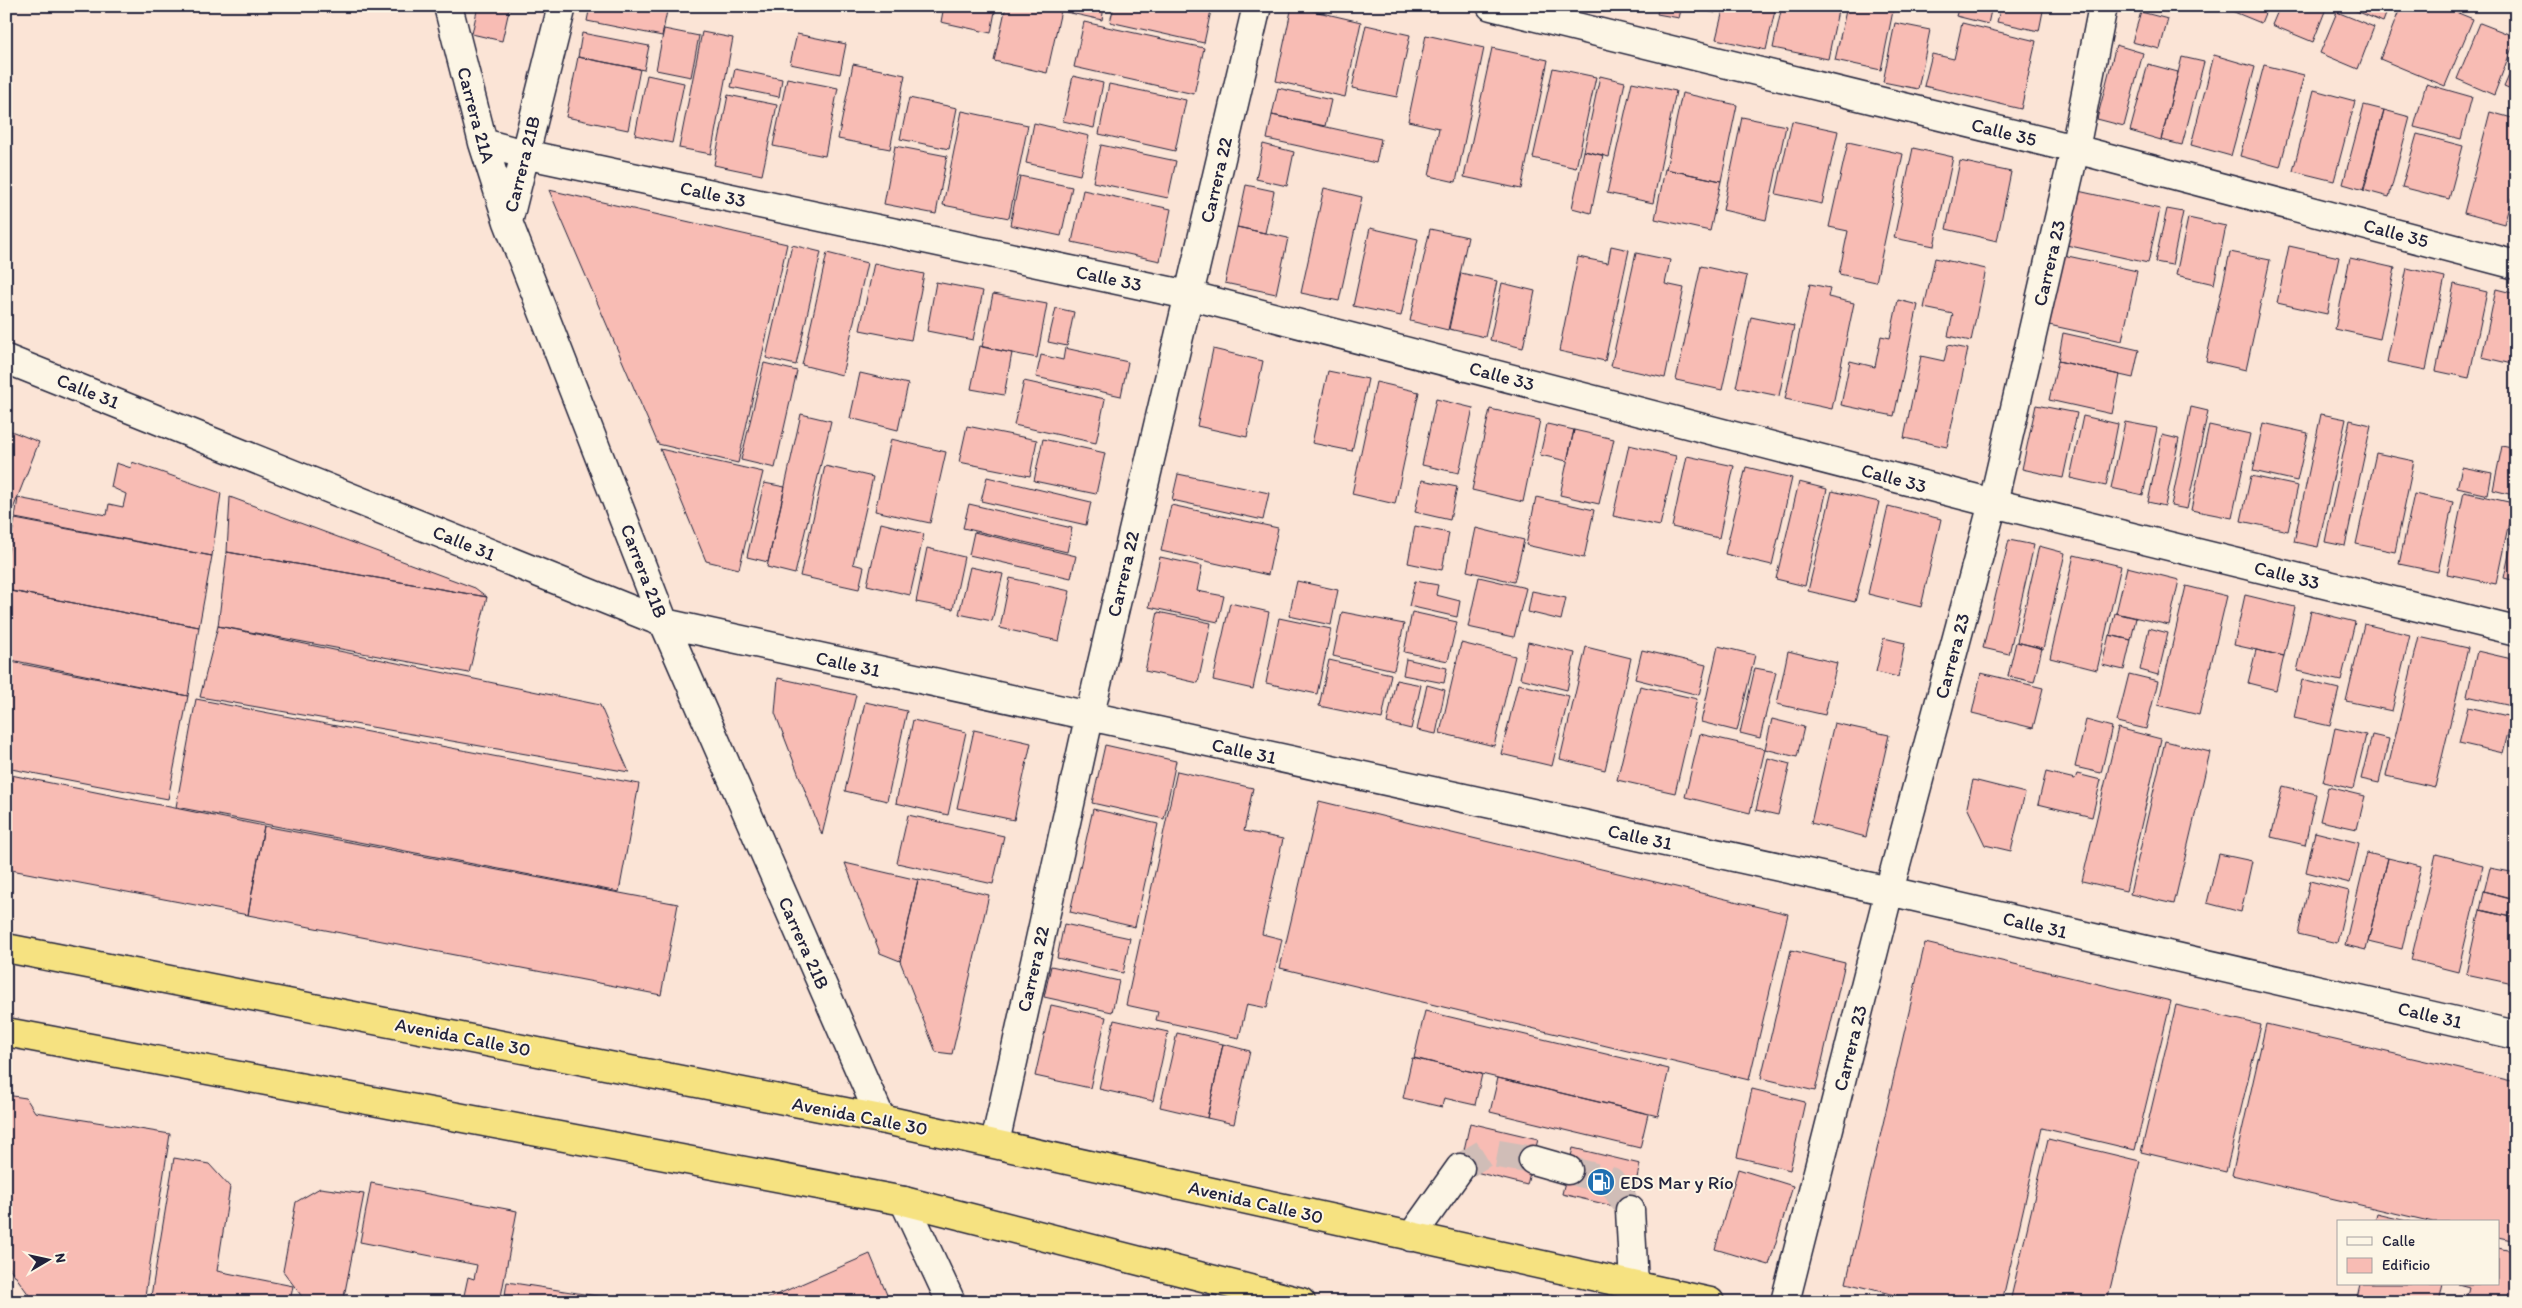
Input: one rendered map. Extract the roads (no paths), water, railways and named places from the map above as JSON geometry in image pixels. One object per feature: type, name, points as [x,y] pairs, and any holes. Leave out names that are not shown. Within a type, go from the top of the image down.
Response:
[{"type":"highway","name":"Avenida Calle 30","points":[[6,948],[881,1119],[1710,1302]]},
{"type":"highway","points":[[6,1032],[904,1201],[1302,1302]]},
{"type":"street","name":"Carrera 21A","points":[[448,6],[483,143],[508,222]]},
{"type":"street","name":"Carrera 21B","points":[[562,6],[508,222],[664,624],[881,1119]]},
{"type":"street","name":"Carrera 22","points":[[995,1143],[1089,718],[1257,6]]},
{"type":"street","name":"Calle 35","points":[[1491,6],[2075,149],[2516,265]]},
{"type":"street","name":"Carrera 23","points":[[1785,1302],[1888,891],[1993,503],[2075,149],[2104,6]]},
{"type":"street","name":"Calle 33","points":[[483,143],[524,154],[1188,295],[1993,503],[2516,630]]},
{"type":"street","name":"Calle 31","points":[[6,358],[664,624],[1888,891],[2516,1034]]},
{"type":"street","points":[[1533,1160],[1568,1170]]},
{"type":"street","points":[[1411,1237],[1460,1168]]},
{"type":"street","points":[[904,1201],[950,1302]]},
{"type":"street","points":[[1630,1210],[1634,1284]]},
{"type":"tunnel","points":[[1460,1168],[1486,1152],[1533,1160]]},
{"type":"tunnel","points":[[1568,1170],[1611,1181],[1630,1210]]},
{"type":"place","name":"EDS Mar y Río","points":[[1601,1182]]}]
